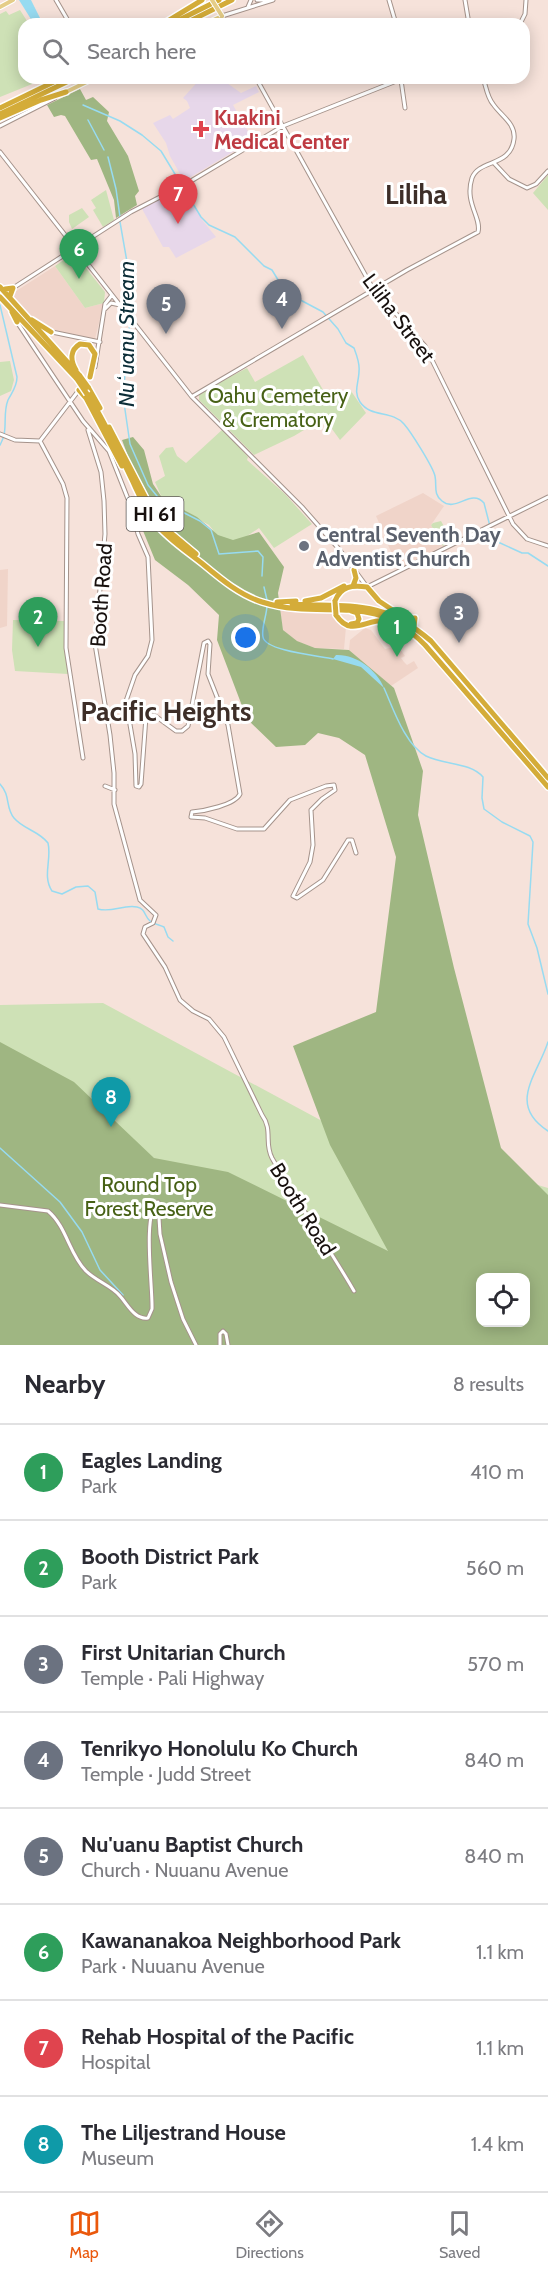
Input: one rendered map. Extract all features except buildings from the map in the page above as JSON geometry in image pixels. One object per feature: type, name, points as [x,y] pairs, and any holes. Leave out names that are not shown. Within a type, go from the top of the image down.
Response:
[{"type":"highway","points":[[173,18],[202,0]]},
{"type":"highway","points":[[183,18],[219,0]]},
{"type":"highway","points":[[196,18],[232,0]]},
{"type":"highway","points":[[1,107],[53,84]]},
{"type":"highway","points":[[0,116],[55,84]]},
{"type":"highway","points":[[0,116],[67,92]]},
{"type":"highway","points":[[2,287],[13,288],[10,296]]},
{"type":"highway","points":[[2,287],[32,320],[51,332]]},
{"type":"highway","name":"HI 61","points":[[2,287],[89,393],[151,508],[163,524],[231,583],[263,600]]},
{"type":"highway","points":[[3,301],[17,322]]},
{"type":"highway","name":"HI 61","points":[[3,301],[78,378]]},
{"type":"highway","points":[[78,378],[72,355],[77,346],[84,344],[93,348],[95,354],[90,377]]},
{"type":"highway","points":[[79,390],[97,418],[118,461],[130,477]]},
{"type":"highway","name":"HI 61","points":[[89,393],[147,511],[164,533],[230,586],[263,600],[276,604],[367,612],[402,625],[425,645],[548,787]]},
{"type":"highway","points":[[354,570],[356,578],[352,586],[339,593],[336,601],[337,615],[342,622],[352,627],[382,620],[402,625]]},
{"type":"highway","points":[[276,604],[315,600],[342,586],[367,587],[386,607],[416,628]]},
{"type":"highway","points":[[336,601],[345,591],[367,587]]},
{"type":"highway","name":"HI 61","points":[[276,604],[368,607],[394,616],[416,628],[431,641],[548,778]]},
{"type":"highway","points":[[332,608],[357,613],[359,621],[353,624],[347,623],[337,615]]},
{"type":"main road","points":[[0,7],[13,0]]},
{"type":"main road","points":[[212,0],[222,16],[218,18]]},
{"type":"main road","points":[[67,92],[82,84]]},
{"type":"street","points":[[56,0],[66,18]]},
{"type":"street","points":[[244,9],[249,6],[251,0]]},
{"type":"street","points":[[257,0],[267,0]]},
{"type":"street","points":[[222,16],[273,0]]},
{"type":"street","points":[[389,0],[394,18]]},
{"type":"street","points":[[465,0],[468,18]]},
{"type":"street","points":[[523,18],[526,0]]},
{"type":"street","name":"Liliha Street","points":[[259,84],[375,290],[425,346],[508,516],[522,535],[536,543],[548,546]]},
{"type":"street","points":[[13,288],[114,222],[186,184],[283,126],[387,84]]},
{"type":"street","points":[[403,84],[405,108]]},
{"type":"street","points":[[192,397],[407,270],[478,232],[479,225],[469,195],[472,177],[479,170],[507,155],[512,147],[514,134],[512,126],[491,102],[485,84]]},
{"type":"street","points":[[0,126],[67,92]]},
{"type":"street","points":[[0,152],[192,397],[302,507],[367,587],[548,496]]},
{"type":"street","points":[[494,163],[509,179],[523,187],[532,187],[548,171]]},
{"type":"street","points":[[40,441],[90,377],[100,342],[106,301],[113,296]]},
{"type":"street","points":[[104,310],[111,303],[120,305]]},
{"type":"street","points":[[17,322],[87,428],[109,451],[148,556],[151,645],[147,659],[135,675],[126,698],[135,754],[136,786],[139,787],[141,784],[146,717],[153,715],[176,731],[182,731],[188,726],[204,643],[208,641],[210,644],[208,674],[228,725],[240,794],[234,801],[208,810],[192,812],[190,817],[205,818],[237,830],[264,828],[290,800],[334,785],[335,790],[312,810],[313,845],[310,862],[293,896],[297,898],[322,880],[348,840],[354,842],[356,854]]},
{"type":"street","points":[[51,332],[100,342]]},
{"type":"street","name":"Booth Road","points":[[87,428],[102,478],[105,516],[95,644],[110,735],[116,813],[139,897],[154,912],[154,921],[145,927],[144,936],[165,967],[180,1000],[193,1011],[209,1019],[224,1036],[268,1124],[271,1157],[354,1291]]},
{"type":"street","points":[[1,434],[9,438],[40,441]]},
{"type":"street","points":[[93,445],[93,440],[99,439]]},
{"type":"street","points":[[40,441],[63,484],[67,498],[66,648],[83,758]]},
{"type":"street","points":[[105,786],[115,790]]},
{"type":"street","points":[[0,1205],[48,1211],[59,1223],[85,1270],[120,1296],[137,1316],[145,1319],[148,1318],[152,1309],[150,1238],[152,1212],[155,1203],[158,1202],[160,1234],[171,1282],[183,1319],[196,1345]]},
{"type":"street","points":[[220,1345],[222,1332],[225,1333],[228,1345]]},
{"type":"shaded area","name":"Kuakini Medical Center","points":[[196,84],[228,84],[241,93],[256,86],[259,92],[233,105],[253,140],[184,181],[170,156],[166,143],[153,123],[170,115],[173,119],[190,108],[183,98]]},
{"type":"shaded area","points":[[181,187],[216,237],[176,258],[169,247],[163,247],[141,207]]},
{"type":"shaded area","points":[[55,266],[85,308],[104,303],[95,339],[52,331],[32,318],[10,295]]},
{"type":"shaded area","points":[[423,493],[444,506],[431,525],[443,546],[399,568],[386,541],[378,544],[377,539],[385,536],[376,516]]},
{"type":"shaded area","points":[[8,569],[7,626],[0,628],[0,570]]},
{"type":"shaded area","points":[[280,610],[332,611],[338,622],[346,627],[344,649],[315,648],[296,641],[283,630]]},
{"type":"shaded area","points":[[365,628],[371,630],[385,649],[398,646],[405,656],[401,658],[404,662],[407,665],[414,661],[418,668],[391,686],[349,650],[350,640]]},
{"type":"green space","points":[[20,10],[25,18],[18,18],[18,84],[32,84],[0,97],[0,14],[6,11],[9,15]]},
{"type":"green space","points":[[80,89],[86,100],[93,97],[109,112],[107,121],[128,156],[139,191],[135,196],[137,205],[116,218],[114,200],[97,159],[91,160],[65,116],[54,117],[47,105]]},
{"type":"green space","points":[[548,175],[548,210],[533,193]]},
{"type":"green space","points":[[106,190],[114,220],[103,227],[93,210],[96,208],[91,200]]},
{"type":"green space","points":[[82,208],[89,217],[72,229],[69,215]]},
{"type":"green space","points":[[74,253],[105,292],[104,303],[85,308],[55,266]]},
{"type":"green space","name":"Oahu Cemetery & Crematory","points":[[303,355],[330,402],[351,391],[366,413],[340,440],[324,418],[294,436],[254,455],[199,400],[199,393],[247,368],[255,382]]},
{"type":"green space","points":[[10,361],[14,380],[11,391],[0,396],[0,362]]},
{"type":"green space","points":[[223,429],[248,457],[247,460],[285,494],[312,524],[274,548],[259,528],[231,547],[218,548],[213,530],[209,525],[163,500],[155,482],[165,476],[159,456],[166,448],[173,447],[177,456],[186,463]]},
{"type":"green space","name":"Round Top Forest Reserve","points":[[133,437],[144,450],[153,484],[163,499],[197,517],[218,535],[233,540],[259,532],[284,567],[278,593],[283,630],[297,641],[315,648],[349,650],[394,688],[423,771],[418,815],[454,968],[501,1148],[548,1195],[548,1345],[0,1345],[0,1042],[74,1082],[154,1158],[228,1172],[388,1251],[330,1145],[293,1046],[376,1012],[396,857],[365,755],[339,738],[318,733],[305,745],[276,747],[247,719],[217,640],[219,615],[188,585],[155,560],[139,521],[154,506],[129,459],[122,440]]},
{"type":"green space","points":[[441,521],[452,541],[443,546],[431,525]]},
{"type":"green space","points":[[13,620],[64,621],[68,674],[15,671],[12,650]]},
{"type":"green space","name":"Round Top Forest Reserve","points":[[103,1003],[324,1122],[548,1188],[548,1345],[0,1345],[0,1005]]},
{"type":"water","points":[[19,0],[31,0],[40,18],[30,18]]},
{"type":"water","points":[[336,655],[351,657],[365,664],[381,681],[384,688],[361,667],[333,659]]},
{"type":"waterway","points":[[83,105],[120,121],[161,151],[201,217],[209,225],[235,237],[264,266],[272,270],[283,288],[291,295],[323,312],[338,329],[346,343],[354,348],[359,365],[357,391],[360,402],[370,410],[394,417],[404,424],[435,476],[436,493],[442,501],[453,504],[474,498],[479,499],[484,503],[492,534],[498,542],[522,553],[528,553],[548,566]]},
{"type":"waterway","name":"Nuʻuanu Stream","points":[[88,120],[104,150]]},
{"type":"waterway","name":"Nuʻuanu Stream","points":[[108,157],[120,217]]},
{"type":"waterway","name":"Nuʻuanu Stream","points":[[120,222],[130,279],[130,315]]},
{"type":"waterway","points":[[0,305],[17,377],[6,406],[4,434],[0,445]]},
{"type":"waterway","name":"Nuʻuanu Stream","points":[[130,320],[123,396],[130,444],[148,485],[161,501],[200,521],[211,530],[219,554],[258,551],[263,557],[262,576]]},
{"type":"waterway","name":"Nuʻuanu Stream","points":[[264,587],[267,600]]},
{"type":"waterway","name":"Nuʻuanu Stream","points":[[267,605],[263,633],[266,642],[283,649],[333,659]]},
{"type":"waterway","name":"Nuʻuanu Stream","points":[[384,688],[400,725],[412,744],[433,759],[464,766],[478,772],[483,777],[484,809],[502,822],[530,836],[533,842],[528,924],[537,948],[548,994]]},
{"type":"waterway","points":[[0,784],[6,793],[14,818],[48,843],[47,873],[52,891],[62,894],[76,887],[88,886],[95,892],[98,909],[108,910],[132,906],[140,908],[151,922],[164,927],[168,937],[173,941]]},
{"type":"waterway","name":"Nuʻuanu Stream","points":[[548,1042],[528,1089],[527,1100],[529,1110],[536,1121],[548,1131]]},
{"type":"waterway","points":[[0,1148],[60,1202],[82,1232],[100,1270],[123,1295]]},
{"type":"place","name":"Kuakini Medical Center","points":[[201,129]]},
{"type":"place","name":"Rehab Hospital of the Pacific","points":[[178,224]]},
{"type":"place","name":"Kawananakoa Neighborhood Park","points":[[79,279]]},
{"type":"place","name":"Tenrikyo Honolulu Ko Church","points":[[282,329]]},
{"type":"place","name":"Nu'uanu Baptist Church","points":[[166,334]]},
{"type":"place","name":"Central Seventh Day Adventist Church","points":[[304,546]]},
{"type":"place","name":"First Unitarian Church","points":[[459,643]]},
{"type":"place","name":"Booth District Park","points":[[38,647]]},
{"type":"place","name":"Eagles Landing","points":[[397,657]]},
{"type":"place","name":"The Liljestrand House","points":[[111,1127]]},
{"type":"district","name":"Liliha","points":[[416,194]]},
{"type":"district","name":"Pacific Heights","points":[[166,711]]}]
